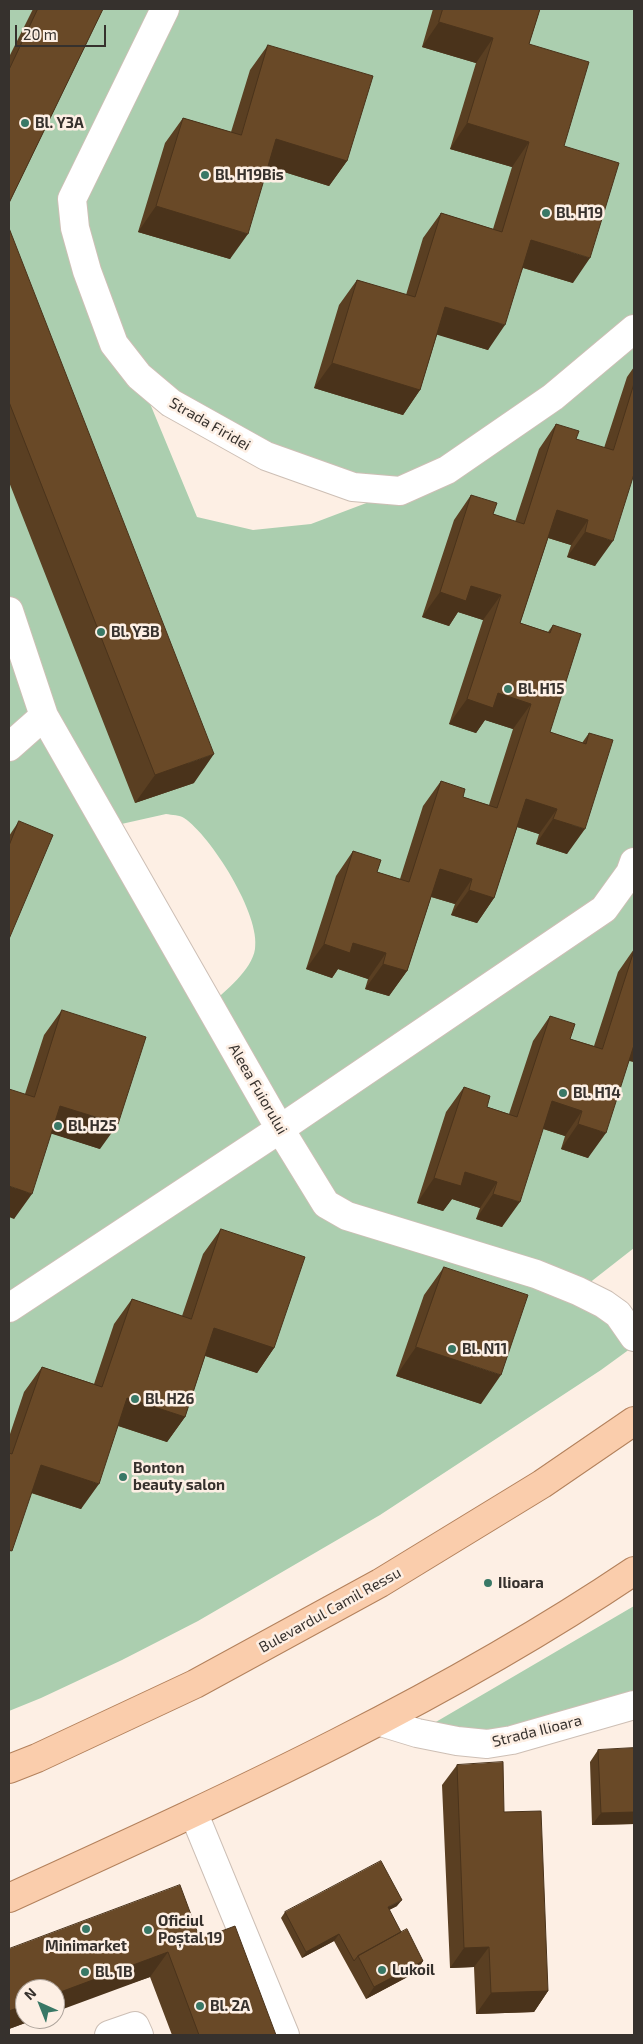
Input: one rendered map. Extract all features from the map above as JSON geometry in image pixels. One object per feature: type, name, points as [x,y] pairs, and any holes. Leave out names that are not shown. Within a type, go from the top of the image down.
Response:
[{"type":"main road","name":"Bulevardul Camil Ressu","points":[[9,1769],[37,1758],[195,1684],[380,1583],[542,1484],[634,1421]]},
{"type":"main road","points":[[9,1898],[194,1814],[381,1722],[498,1657],[605,1592],[634,1571]]},
{"type":"street","name":"Strada Firidei","points":[[165,9],[72,198],[75,228],[87,272],[114,344],[139,376],[171,403],[266,456],[353,487],[400,491],[447,470],[553,397],[634,328]]},
{"type":"street","name":"Aleea Fuiorului","points":[[9,611],[44,716],[280,1129],[326,1204],[347,1216],[536,1274],[578,1291],[604,1304],[618,1314],[634,1337]]},
{"type":"street","points":[[9,747],[44,716]]},
{"type":"street","points":[[9,1308],[280,1129],[604,909],[630,874],[634,862]]},
{"type":"street","name":"Strada Ilioara","points":[[381,1722],[425,1734],[487,1744],[512,1740],[634,1705]]},
{"type":"street","points":[[194,1814],[285,2035]]},
{"type":"street","points":[[110,2035],[135,2026],[139,2035]]},
{"type":"green space","points":[[9,9],[634,9],[634,1248],[579,1291],[634,1346],[601,1370],[380,1515],[198,1621],[122,1660],[9,1711]],"holes":[[[139,377],[353,487],[398,491],[311,524],[253,530],[197,517]],[[166,814],[184,818],[195,827],[220,858],[242,897],[255,934],[255,949],[249,965],[237,980],[210,1005],[108,827]]]},
{"type":"green space","points":[[634,1606],[634,1705],[512,1740],[417,1733]]},
{"type":"building","name":"Bl. Y3A","points":[[38,9],[103,9],[9,203],[9,70]]},
{"type":"building","name":"Bl. H19","points":[[443,9],[540,9],[529,44],[589,62],[564,146],[619,163],[590,258],[531,240],[505,325],[445,307],[420,390],[332,363],[357,280],[415,297],[441,213],[502,232],[529,142],[467,123],[493,38],[439,22]]},
{"type":"building","name":"Bl. H19Bis","points":[[268,45],[373,76],[347,161],[276,139],[248,234],[156,206],[183,118],[241,135]]},
{"type":"building","points":[[9,228],[214,754],[155,775],[9,402]]},
{"type":"building","name":"Bl. H15","points":[[634,384],[634,474],[613,541],[585,532],[588,520],[557,510],[520,623],[550,633],[553,625],[581,634],[550,732],[586,744],[589,733],[613,740],[585,829],[553,819],[557,809],[526,799],[494,898],[469,890],[472,879],[440,869],[407,971],[383,964],[386,953],[353,943],[350,953],[324,944],[353,851],[381,860],[377,872],[409,882],[441,781],[465,789],[463,797],[497,808],[531,704],[498,693],[493,708],[467,699],[501,595],[471,586],[466,601],[440,592],[471,495],[497,503],[493,514],[524,524],[556,424],[579,431],[576,439],[613,450]]},
{"type":"building","points":[[19,821],[53,835],[9,939],[9,846]]},
{"type":"building","name":"Bl. H14","points":[[634,951],[634,1045],[606,1133],[578,1124],[582,1111],[552,1101],[520,1202],[493,1194],[497,1182],[465,1172],[461,1186],[434,1178],[464,1087],[490,1096],[487,1107],[517,1117],[550,1016],[575,1024],[570,1039],[602,1049]]},
{"type":"building","name":"Bl. H25","points":[[62,1010],[146,1037],[118,1124],[60,1106],[32,1194],[9,1186],[9,1089],[34,1097]]},
{"type":"building","name":"Bl. H26","points":[[221,1229],[305,1257],[274,1348],[214,1328],[185,1417],[127,1398],[99,1484],[41,1465],[12,1551],[9,1550],[9,1453],[12,1454],[42,1367],[102,1387],[132,1299],[191,1319]]},
{"type":"building","points":[[444,1267],[528,1295],[501,1375],[416,1347]]},
{"type":"building","points":[[634,1748],[634,1812],[601,1813],[598,1750]]},
{"type":"building","points":[[503,1762],[504,1812],[541,1811],[548,1991],[491,1993],[489,1947],[464,1948],[457,1765]]},
{"type":"building","points":[[381,1861],[402,1900],[388,1907],[401,1932],[358,1956],[354,1961],[339,1934],[306,1952],[285,1912]]},
{"type":"building","points":[[180,1885],[200,1939],[235,1926],[276,2035],[199,2035],[168,1952],[65,1990],[65,1979],[15,1979],[15,2009],[9,2011],[9,1949]]},
{"type":"building","name":"Lukoil","points":[[407,1929],[423,1961],[374,1987],[358,1956]]},
{"type":"place","name":"Bl. Y3A","points":[[25,123]]},
{"type":"place","name":"Bl. H19Bis","points":[[205,175]]},
{"type":"place","name":"Bl. H19","points":[[546,213]]},
{"type":"place","name":"Bl. Y3B","points":[[101,632]]},
{"type":"place","name":"Bl. H15","points":[[508,689]]},
{"type":"place","name":"Bl. H14","points":[[563,1093]]},
{"type":"place","name":"Bl. H25","points":[[58,1126]]},
{"type":"place","name":"Bl. N11","points":[[452,1349]]},
{"type":"place","name":"Bl. H26","points":[[135,1399]]},
{"type":"place","name":"Bonton beauty salon","points":[[123,1477]]},
{"type":"place","name":"Ilioara","points":[[488,1583]]},
{"type":"place","name":"Minimarket","points":[[86,1929]]},
{"type":"place","name":"Oficiul Poștal 19","points":[[148,1930]]},
{"type":"place","name":"Lukoil","points":[[382,1970]]},
{"type":"place","name":"Bl. 1B","points":[[85,1972]]},
{"type":"place","name":"Bl. 2A","points":[[200,2006]]}]
